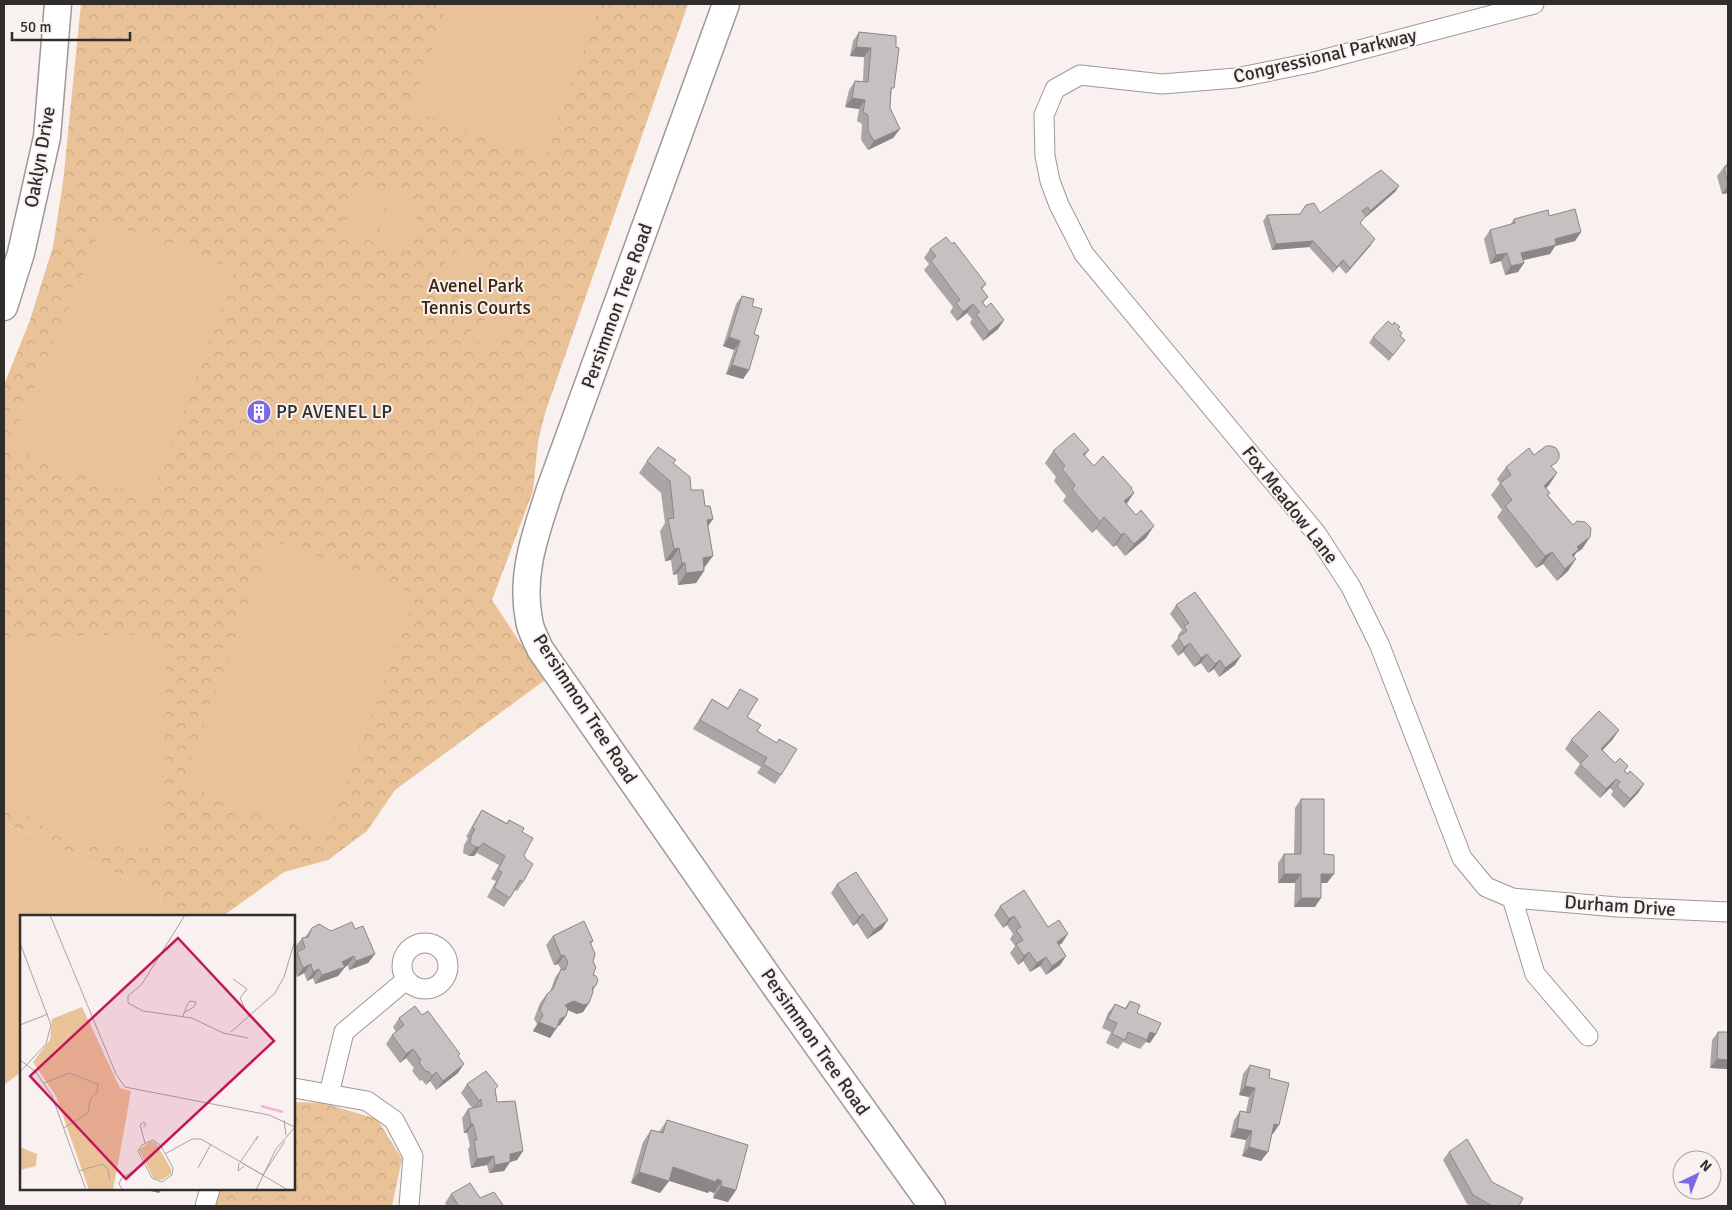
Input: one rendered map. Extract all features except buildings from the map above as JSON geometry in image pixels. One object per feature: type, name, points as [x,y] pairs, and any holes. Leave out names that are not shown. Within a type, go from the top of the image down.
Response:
[{"type":"main road","name":"Oaklyn Drive","points":[[4,307],[21,253],[47,137],[58,4]]},
{"type":"main road","name":"Persimmon Tree Road","points":[[726,4],[531,546],[525,587],[529,622],[540,648],[777,990],[932,1206]]},
{"type":"street","name":"Congressional Parkway","points":[[1044,115],[1055,89],[1080,75],[1162,84],[1236,78],[1310,63],[1534,4]]},
{"type":"street","name":"Fox Meadow Lane","points":[[1044,115],[1045,156],[1050,181],[1059,204],[1084,254],[1321,541],[1351,587],[1380,646],[1462,858],[1486,887],[1512,898]]},
{"type":"street","name":"Durham Drive","points":[[1512,898],[1617,907],[1728,912]]},
{"type":"street","points":[[1512,898],[1535,974],[1588,1036]]},
{"type":"street","points":[[328,1094],[344,1032],[406,980]]},
{"type":"street","points":[[295,1088],[368,1101],[394,1120],[413,1156],[409,1206]]},
{"type":"street","points":[[205,1206],[210,1190]]},
{"type":"green space","name":"Avenel Park Tennis Courts","points":[[81,4],[688,4],[545,413],[538,442],[533,491],[492,600],[545,680],[395,790],[367,831],[328,860],[284,872],[224,915],[159,915],[162,894],[4,823],[4,385],[30,320],[53,247],[63,182]]},
{"type":"green space","points":[[448,4],[600,4],[544,159],[410,109]]},
{"type":"green space","points":[[359,182],[390,191],[374,242],[343,232]]},
{"type":"green space","points":[[391,192],[422,201],[407,252],[376,243]]},
{"type":"green space","points":[[105,222],[236,270],[151,500],[9,447]]},
{"type":"green space","points":[[464,245],[482,265],[440,303],[422,284]]},
{"type":"green space","name":"Avenel Park Tennis Courts","points":[[487,270],[505,290],[464,328],[445,309]]},
{"type":"green space","points":[[511,295],[529,314],[488,353],[469,333]]},
{"type":"green space","points":[[271,540],[416,594],[327,837],[182,784]]},
{"type":"green space","points":[[147,634],[166,651],[164,848],[104,847],[60,837],[10,805],[4,798],[4,638]]},
{"type":"green space","points":[[4,823],[162,894],[159,915],[20,915],[20,1073],[4,1085]]},
{"type":"green space","points":[[295,1102],[323,1103],[377,1119],[402,1159],[392,1206],[214,1206],[218,1190],[295,1190]]},
{"type":"place","name":"PP AVENEL LP","points":[[259,412]]}]
